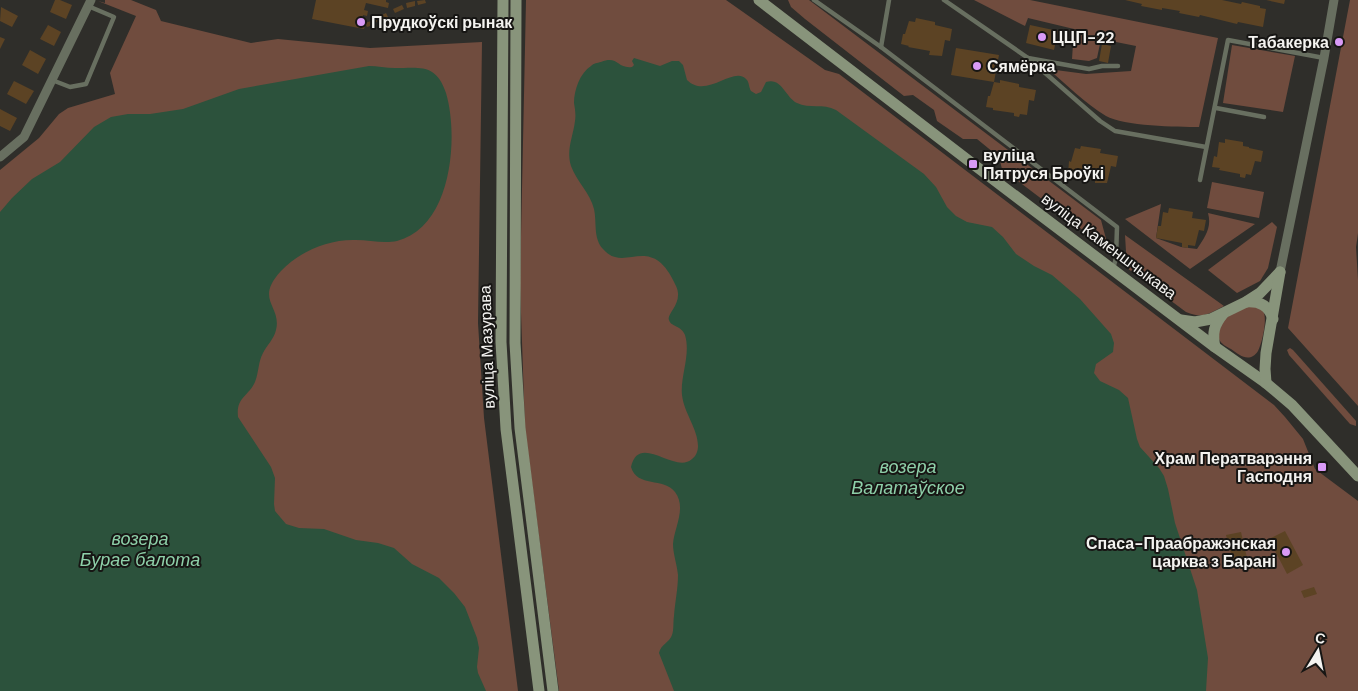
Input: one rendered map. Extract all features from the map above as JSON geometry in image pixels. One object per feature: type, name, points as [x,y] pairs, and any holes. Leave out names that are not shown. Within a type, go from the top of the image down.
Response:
[{"type":"main road","name":"вуліца Мазурава","points":[[503,0],[501,342],[506,429],[539,691]]},
{"type":"main road","name":"вуліца Мазурава","points":[[516,0],[515,343],[520,428],[553,691]]},
{"type":"main road","name":"вуліца Каменшчыкава","points":[[763,1],[1215,347],[1266,383],[1292,405],[1358,476]]},
{"type":"main road","points":[[1181,320],[1194,322],[1211,319],[1226,312],[1260,293],[1280,272]]},
{"type":"main road","points":[[1266,383],[1266,353],[1280,272]]},
{"type":"main road","points":[[1246,302],[1256,302],[1265,306],[1273,318]]},
{"type":"main road","points":[[1215,347],[1214,329],[1216,322],[1226,312]]},
{"type":"main road","points":[[1240,364],[1260,362],[1266,353]]},
{"type":"street","points":[[1280,272],[1334,0]]},
{"type":"street","points":[[0,157],[24,138],[90,3]]},
{"type":"lane","points":[[814,0],[881,48],[1117,227],[1116,258],[1113,269]]},
{"type":"lane","points":[[881,48],[889,0]]},
{"type":"lane","points":[[944,0],[1028,58],[1114,131],[1206,148]]},
{"type":"lane","points":[[52,80],[70,87],[86,84],[114,17],[90,3]]},
{"type":"lane","points":[[1200,180],[1216,108],[1228,40],[1324,58]]},
{"type":"lane","points":[[1028,58],[1089,69],[1102,66],[1118,66]]},
{"type":"lane","points":[[1216,108],[1264,116]]},
{"type":"shaded area","name":"возера Бурае балота","points":[[105,0],[131,0],[156,10],[161,21],[251,43],[278,39],[370,48],[482,42],[478,323],[484,418],[518,691],[0,691],[0,170],[39,138],[59,114],[68,108],[115,94],[110,73],[136,16],[98,1],[105,3]]},
{"type":"shaded area","name":"возера Валатаўское","points":[[526,0],[726,0],[825,70],[839,74],[1274,405],[1303,439],[1315,469],[1358,501],[1358,691],[559,691],[525,429],[520,284]]},
{"type":"shaded area","points":[[788,0],[809,0],[1101,220],[1109,250],[1002,169],[999,157],[977,139],[963,139],[937,121],[934,110],[913,95],[904,96],[805,19],[791,7]]},
{"type":"shaded area","points":[[974,0],[1030,0],[1218,38],[1199,127],[1125,122],[1106,116],[1076,94],[1048,69],[1086,74],[1131,71],[1136,46],[1101,39],[1097,58],[1089,61],[1072,59],[1074,29],[1028,18],[1025,26]]},
{"type":"shaded area","points":[[1350,0],[1358,0],[1358,233],[1356,247],[1358,280],[1358,406],[1288,328]]},
{"type":"shaded area","points":[[1232,45],[1295,56],[1283,112],[1223,103]]},
{"type":"shaded area","points":[[1212,182],[1264,192],[1259,218],[1207,208]]},
{"type":"shaded area","points":[[1161,204],[1156,238],[1181,247],[1197,249],[1208,228],[1208,213],[1255,224],[1190,269],[1125,219]]},
{"type":"shaded area","points":[[1272,222],[1277,227],[1268,268],[1260,281],[1237,293],[1208,270]]},
{"type":"shaded area","points":[[1125,235],[1224,306],[1201,315],[1186,312],[1127,268]]},
{"type":"shaded area","points":[[1252,306],[1263,311],[1265,319],[1264,331],[1258,351],[1252,357],[1245,357],[1223,344],[1219,339],[1218,332],[1223,321],[1228,316],[1240,309]]},
{"type":"shaded area","points":[[1290,348],[1356,421],[1356,426],[1350,424],[1289,355],[1287,350]]},
{"type":"water","name":"возера Валатаўское","points":[[634,58],[660,66],[672,61],[679,61],[683,65],[687,80],[695,85],[711,85],[728,78],[742,76],[748,81],[751,91],[756,94],[761,92],[766,82],[776,82],[797,103],[836,110],[924,174],[936,187],[947,207],[956,216],[967,222],[992,227],[1003,237],[1016,254],[1052,275],[1080,299],[1111,334],[1114,343],[1113,352],[1096,364],[1094,373],[1100,381],[1119,390],[1128,398],[1140,447],[1164,476],[1175,523],[1197,590],[1208,658],[1206,691],[674,691],[659,653],[661,648],[671,638],[673,631],[678,575],[673,544],[680,505],[675,492],[670,487],[639,478],[631,467],[635,457],[642,453],[649,453],[685,463],[692,459],[697,452],[696,433],[685,408],[682,395],[687,343],[681,329],[669,320],[677,303],[678,292],[667,269],[657,260],[638,256],[620,258],[611,256],[603,249],[598,240],[592,203],[571,166],[569,154],[575,119],[575,93],[578,82],[584,73],[593,64],[607,60],[632,67],[634,65],[632,61]]},
{"type":"water","name":"возера Бурае балота","points":[[369,66],[426,69],[437,76],[442,83],[450,111],[452,133],[447,178],[440,200],[430,218],[415,232],[397,241],[346,240],[325,244],[306,252],[281,271],[273,281],[269,296],[276,315],[276,330],[261,356],[255,382],[239,405],[238,417],[271,467],[275,478],[275,511],[286,524],[299,528],[324,529],[356,540],[378,543],[394,548],[412,564],[439,578],[454,593],[465,607],[477,638],[479,648],[478,673],[486,691],[0,691],[0,212],[32,179],[60,162],[94,127],[111,117],[183,109],[239,89]]},
{"type":"building","points":[[55,0],[72,5],[66,19],[50,12]]},
{"type":"building","points":[[316,0],[386,0],[389,3],[388,8],[366,3],[364,10],[368,11],[367,16],[363,15],[362,24],[365,25],[364,29],[312,19]]},
{"type":"building","points":[[425,0],[426,3],[418,5],[417,1]]},
{"type":"building","points":[[1125,0],[1222,0],[1241,4],[1242,2],[1266,9],[1263,27],[1238,22],[1237,24],[1200,15],[1199,17],[1179,13],[1180,11],[1141,6],[1142,4]]},
{"type":"building","points":[[1266,0],[1285,0],[1284,4]]},
{"type":"building","points":[[415,1],[415,6],[407,8],[406,3]]},
{"type":"building","points":[[402,5],[404,9],[395,13],[393,9]]},
{"type":"building","points":[[1,7],[18,16],[12,27],[0,21]]},
{"type":"building","points":[[386,13],[388,17],[382,20],[380,16]]},
{"type":"building","points":[[378,17],[380,20],[375,23],[373,20]]},
{"type":"building","points":[[916,18],[935,22],[935,25],[952,29],[950,41],[945,40],[942,56],[929,55],[930,51],[901,44],[909,21],[915,22]]},
{"type":"building","points":[[371,21],[373,25],[367,27],[365,23]]},
{"type":"building","points":[[48,25],[61,32],[54,46],[40,39]]},
{"type":"building","name":"ЦЦП-22","points":[[1030,25],[1058,31],[1054,50],[1026,43]]},
{"type":"building","points":[[0,37],[5,39],[0,49]]},
{"type":"building","points":[[1102,44],[1111,46],[1108,63],[1099,61]]},
{"type":"building","points":[[956,48],[999,55],[994,82],[951,75]]},
{"type":"building","points":[[30,50],[46,59],[38,74],[22,65]]},
{"type":"building","points":[[1000,80],[1019,84],[1019,87],[1036,90],[1034,101],[1029,100],[1027,115],[1020,114],[1019,117],[1014,116],[1014,113],[986,107],[994,82],[1000,83]]},
{"type":"building","points":[[14,81],[34,91],[26,104],[7,94]]},
{"type":"building","points":[[0,109],[17,118],[10,131],[0,126]]},
{"type":"building","points":[[1225,139],[1243,142],[1243,146],[1263,151],[1261,162],[1255,161],[1251,175],[1246,174],[1245,178],[1240,177],[1240,174],[1212,167],[1214,156],[1217,157],[1219,142],[1225,143]]},
{"type":"building","points":[[1081,146],[1101,149],[1100,153],[1118,156],[1116,167],[1111,166],[1107,183],[1095,183],[1095,180],[1068,174],[1069,161],[1071,162],[1075,148],[1080,149]]},
{"type":"building","points":[[1169,208],[1193,212],[1192,218],[1206,220],[1204,231],[1199,230],[1195,246],[1188,245],[1188,248],[1182,247],[1182,243],[1156,238],[1158,226],[1161,226],[1163,212],[1168,213]]},
{"type":"building","name":"Спаса-Праабражэнская царква з Барані","points":[[1285,531],[1303,565],[1287,574],[1269,539]]},
{"type":"building","points":[[1241,532],[1248,562],[1234,565],[1226,535]]},
{"type":"building","points":[[1314,587],[1317,594],[1304,598],[1301,591]]},
{"type":"place","name":"Прудкоўскі рынак","points":[[361,22]]},
{"type":"place","name":"ЦЦП-22","points":[[1042,37]]},
{"type":"place","name":"Табакерка","points":[[1339,42]]},
{"type":"place","name":"Сямёрка","points":[[977,66]]},
{"type":"place","name":"вуліца Пятруся Броўкі","points":[[973,164]]},
{"type":"place","name":"Храм Ператварэння Гасподня","points":[[1322,467]]},
{"type":"place","name":"Спаса-Праабражэнская царква з Барані","points":[[1286,552]]}]
